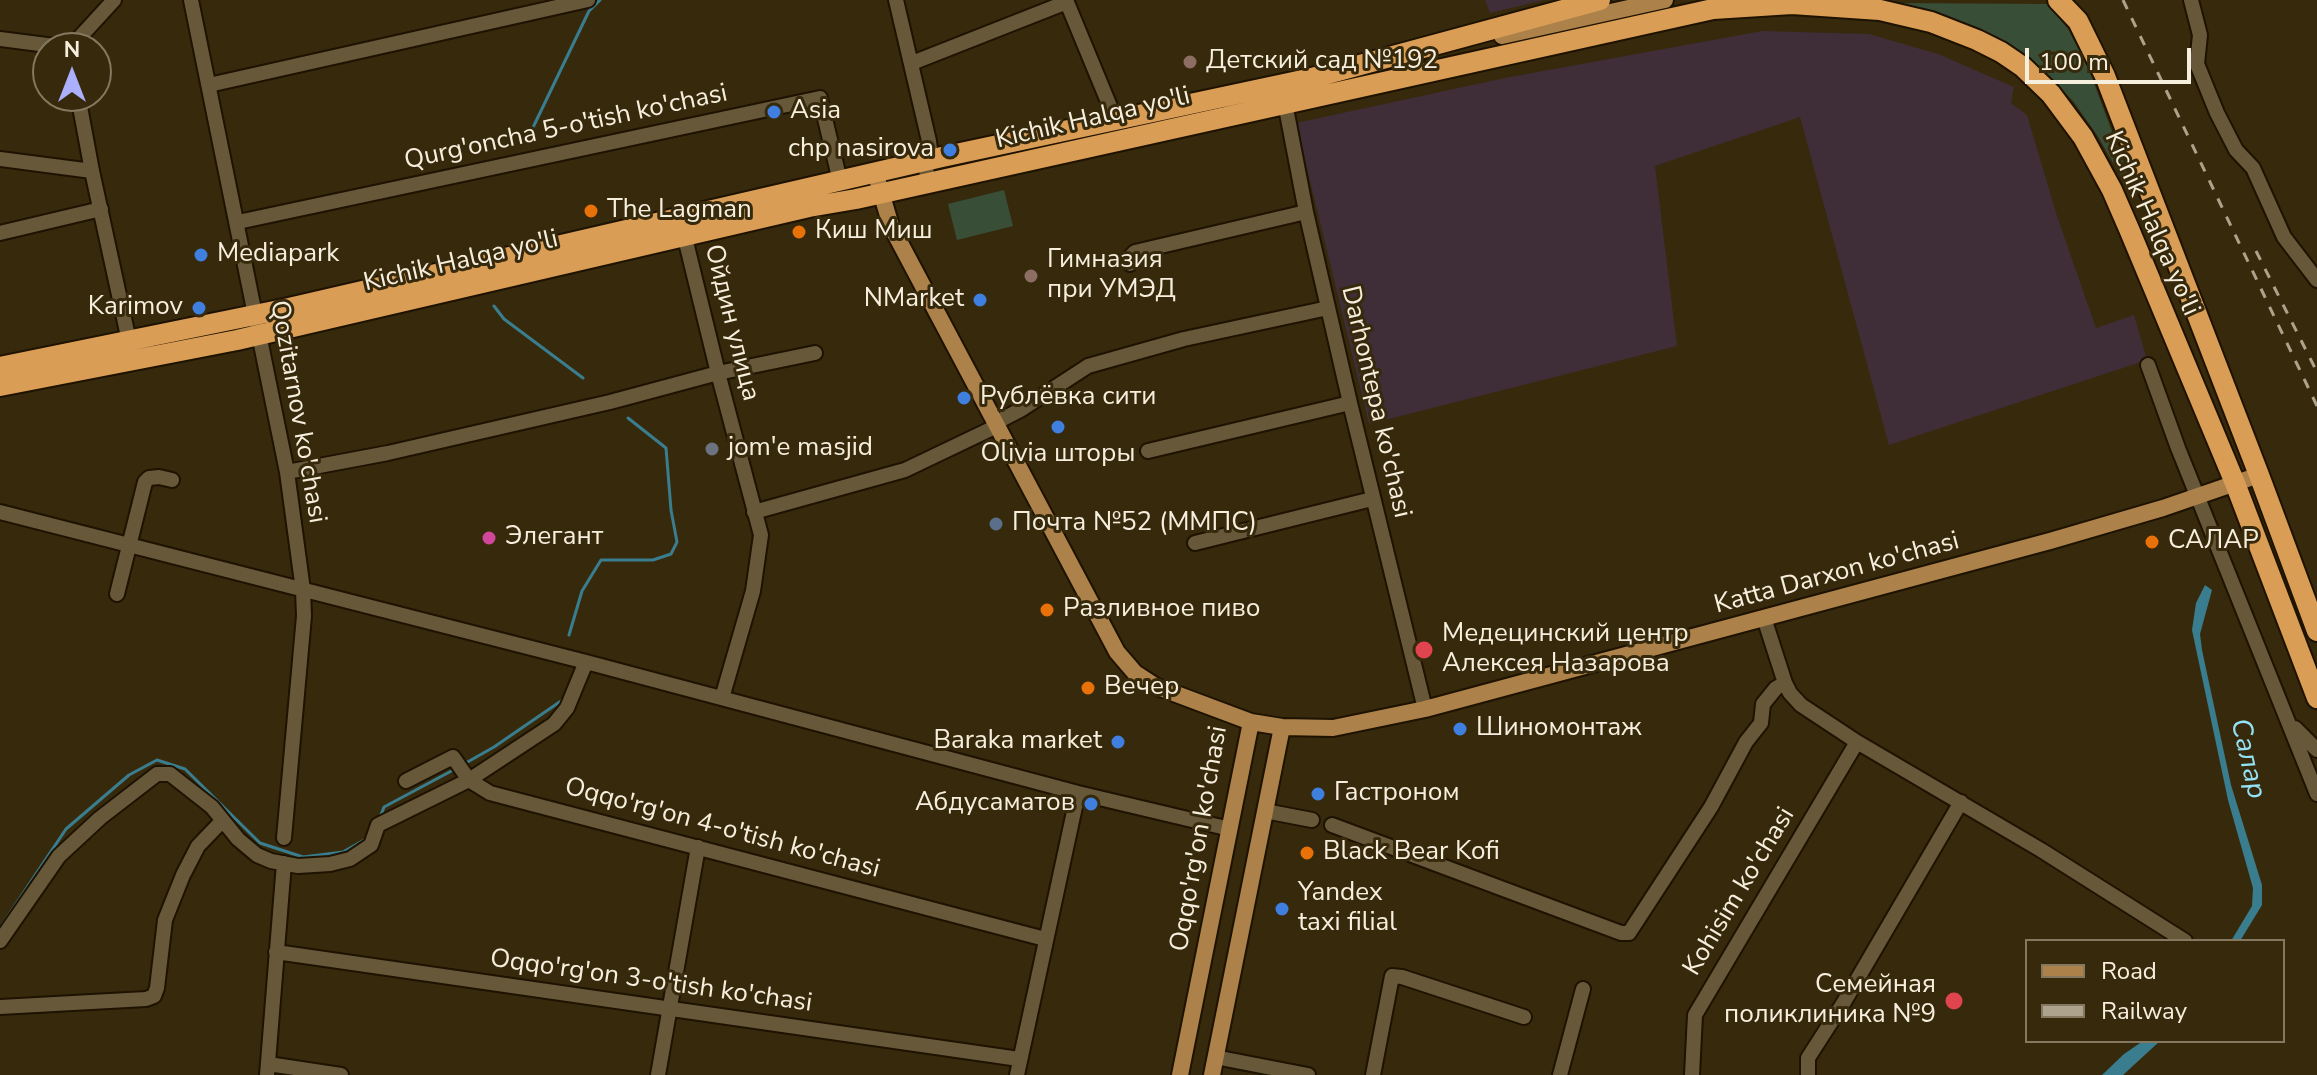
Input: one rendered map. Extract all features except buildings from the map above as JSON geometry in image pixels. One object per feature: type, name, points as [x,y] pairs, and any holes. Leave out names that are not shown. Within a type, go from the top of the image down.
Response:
[{"type":"highway","name":"Kichik Halqa yo'li","points":[[0,367],[129,341],[258,325],[685,238],[809,207],[927,183],[1283,94],[1337,72],[1600,0]]},
{"type":"highway","name":"Kichik Halqa yo'li","points":[[2058,0],[2078,21],[2105,76],[2317,631]]},
{"type":"highway","name":"Kichik Halqa yo'li","points":[[0,386],[926,160],[1116,121],[1283,94],[1730,7],[1792,4],[1880,10],[1947,27],[1990,46],[2023,67],[2071,118],[2112,190],[2235,483],[2317,698]]},
{"type":"main road","points":[[1337,72],[1665,0]]},
{"type":"main road","points":[[1730,7],[1784,0]]},
{"type":"main road","name":"Oqqo'rg'on ko'chasi","points":[[876,173],[891,226],[1110,641],[1141,679],[1251,722],[1180,1075]]},
{"type":"main road","name":"Katta Darxon ko'chasi","points":[[1251,722],[1282,727],[1333,728],[1425,709],[2050,541],[2163,508],[2259,475]]},
{"type":"main road","name":"Oqqo'rg'on ko'chasi","points":[[1212,1075],[1282,727]]},
{"type":"street","points":[[85,32],[114,0]]},
{"type":"street","name":"Qozitarnov ko'chasi","points":[[191,0],[287,472],[303,590],[304,616],[284,838]]},
{"type":"street","points":[[209,85],[588,0]]},
{"type":"street","points":[[896,0],[929,141],[927,183]]},
{"type":"street","points":[[2191,0],[2200,35],[2197,64],[2217,113],[2236,150],[2253,168],[2284,237],[2317,280]]},
{"type":"street","points":[[912,63],[1067,1],[1116,121]]},
{"type":"street","points":[[0,39],[32,43]]},
{"type":"street","name":"Darhontepa ko'chasi","points":[[1283,94],[1306,212],[1372,499],[1425,709]]},
{"type":"street","name":"Qurg'oncha 5-o'tish ko'chasi","points":[[238,222],[820,98],[840,181]]},
{"type":"street","points":[[81,112],[129,341]]},
{"type":"street","points":[[0,159],[92,171]]},
{"type":"street","points":[[0,233],[101,209]]},
{"type":"street","points":[[1130,264],[1135,252],[1306,212]]},
{"type":"street","name":"Ойдин улица","points":[[685,238],[761,535],[753,591],[722,698]]},
{"type":"street","points":[[754,512],[905,470],[996,425],[1088,366],[1184,339],[1328,308]]},
{"type":"street","points":[[287,472],[403,449],[610,402],[718,373],[815,353]]},
{"type":"street","points":[[2148,365],[2178,448],[2317,794]]},
{"type":"street","points":[[1148,451],[1350,403]]},
{"type":"street","points":[[117,594],[145,482],[149,478],[159,477],[172,480]]},
{"type":"street","points":[[1195,543],[1372,499]]},
{"type":"street","points":[[0,512],[586,662],[1078,793],[1230,829]]},
{"type":"street","points":[[1764,618],[1785,683],[1801,705],[2182,939]]},
{"type":"street","points":[[0,941],[59,856],[100,818],[157,774],[166,773],[175,777],[212,807],[247,848],[271,861],[310,867],[350,859],[371,845],[378,825],[463,770],[554,724],[567,708],[586,662]]},
{"type":"street","points":[[1332,825],[1621,933],[1629,933],[1711,807],[1746,742],[1761,723],[1763,704],[1776,688],[1785,683]]},
{"type":"street","points":[[2289,722],[2317,750]]},
{"type":"street","name":"Kohisim ko'chasi","points":[[1692,1075],[1695,1015],[1857,742]]},
{"type":"street","points":[[406,781],[451,757],[463,770]]},
{"type":"street","name":"Oqqo'rg'on 4-o'tish ko'chasi","points":[[463,770],[490,793],[1045,939]]},
{"type":"street","points":[[1017,1075],[1078,793]]},
{"type":"street","points":[[1808,1075],[1808,1058],[1961,802]]},
{"type":"street","points":[[1265,811],[1312,820]]},
{"type":"street","points":[[0,1007],[146,999],[154,996],[165,920],[198,846],[222,821]]},
{"type":"street","points":[[658,1075],[698,847]]},
{"type":"street","points":[[284,863],[267,1070],[341,1075]]},
{"type":"street","name":"Oqqo'rg'on 3-o'tish ko'chasi","points":[[276,952],[1019,1059]]},
{"type":"street","points":[[1373,1075],[1392,976],[1524,1017]]},
{"type":"street","points":[[1560,1075],[1583,989]]},
{"type":"street","points":[[1215,1057],[1308,1075]]},
{"type":"shaded area","points":[[1485,0],[1544,0],[1490,13]]},
{"type":"shaded area","points":[[1762,31],[1869,34],[1938,54],[2014,87],[2011,103],[2027,115],[2057,216],[2096,328],[2134,315],[2147,360],[1889,445],[1800,117],[1655,166],[1677,346],[1369,424],[1296,123],[1505,78]]},
{"type":"green space","points":[[1892,3],[2047,4],[2068,29],[2088,67],[2134,191],[2130,192],[2073,101],[2031,59],[1999,38],[1965,23]]},
{"type":"green space","points":[[1004,190],[1013,226],[957,240],[948,204]]},
{"type":"water","name":"Салар","points":[[2205,585],[2212,590],[2200,634],[2202,650],[2231,785],[2262,885],[2262,905],[2241,939],[2232,939],[2252,906],[2253,888],[2228,800],[2192,630],[2196,603]]},
{"type":"water","points":[[2140,1043],[2158,1043],[2123,1075],[2102,1075]]},
{"type":"waterway","points":[[526,142],[589,11],[600,0]]},
{"type":"waterway","points":[[494,306],[504,319],[583,378]]},
{"type":"waterway","points":[[569,635],[582,591],[601,560],[653,560],[671,554],[677,542],[666,448],[628,418]]},
{"type":"waterway","points":[[464,764],[561,701]]},
{"type":"waterway","points":[[0,928],[66,829],[129,775],[157,760],[185,769],[260,843],[303,857],[343,852],[366,839]]},
{"type":"waterway","points":[[379,820],[384,807],[457,768]]},
{"type":"railway","points":[[2123,0],[2317,406]]},
{"type":"railway","points":[[2256,251],[2317,372]]},
{"type":"place","name":"Детский сад №192","points":[[1190,62]]},
{"type":"place","name":"Asia","points":[[774,112]]},
{"type":"place","name":"chp nasirova","points":[[950,150]]},
{"type":"place","name":"The Lagman","points":[[591,211]]},
{"type":"place","name":"Киш Миш","points":[[799,232]]},
{"type":"place","name":"Mediapark","points":[[201,255]]},
{"type":"place","name":"Гимназия при УМЭД","points":[[1031,276]]},
{"type":"place","name":"NMarket","points":[[980,300]]},
{"type":"place","name":"Karimov","points":[[199,308]]},
{"type":"place","name":"Рублёвка сити","points":[[964,398]]},
{"type":"place","name":"Olivia шторы","points":[[1058,427]]},
{"type":"place","name":"jom'e masjid","points":[[712,449]]},
{"type":"place","name":"Почта №52 (ММПС)","points":[[996,524]]},
{"type":"place","name":"Элегант","points":[[489,538]]},
{"type":"place","name":"САЛАР","points":[[2152,542]]},
{"type":"place","name":"Разливное пиво","points":[[1047,610]]},
{"type":"place","name":"Медецинский центр Алексея Назарова","points":[[1424,650]]},
{"type":"place","name":"Вечер","points":[[1088,688]]},
{"type":"place","name":"Шиномонтаж","points":[[1460,729]]},
{"type":"place","name":"Baraka market","points":[[1118,742]]},
{"type":"place","name":"Гастроном","points":[[1318,794]]},
{"type":"place","name":"Абдусаматов","points":[[1091,804]]},
{"type":"place","name":"Black Bear Kofi","points":[[1307,853]]},
{"type":"place","name":"Yandex taxi filial","points":[[1282,909]]},
{"type":"place","name":"Семейная поликлиника №9","points":[[1954,1001]]}]
